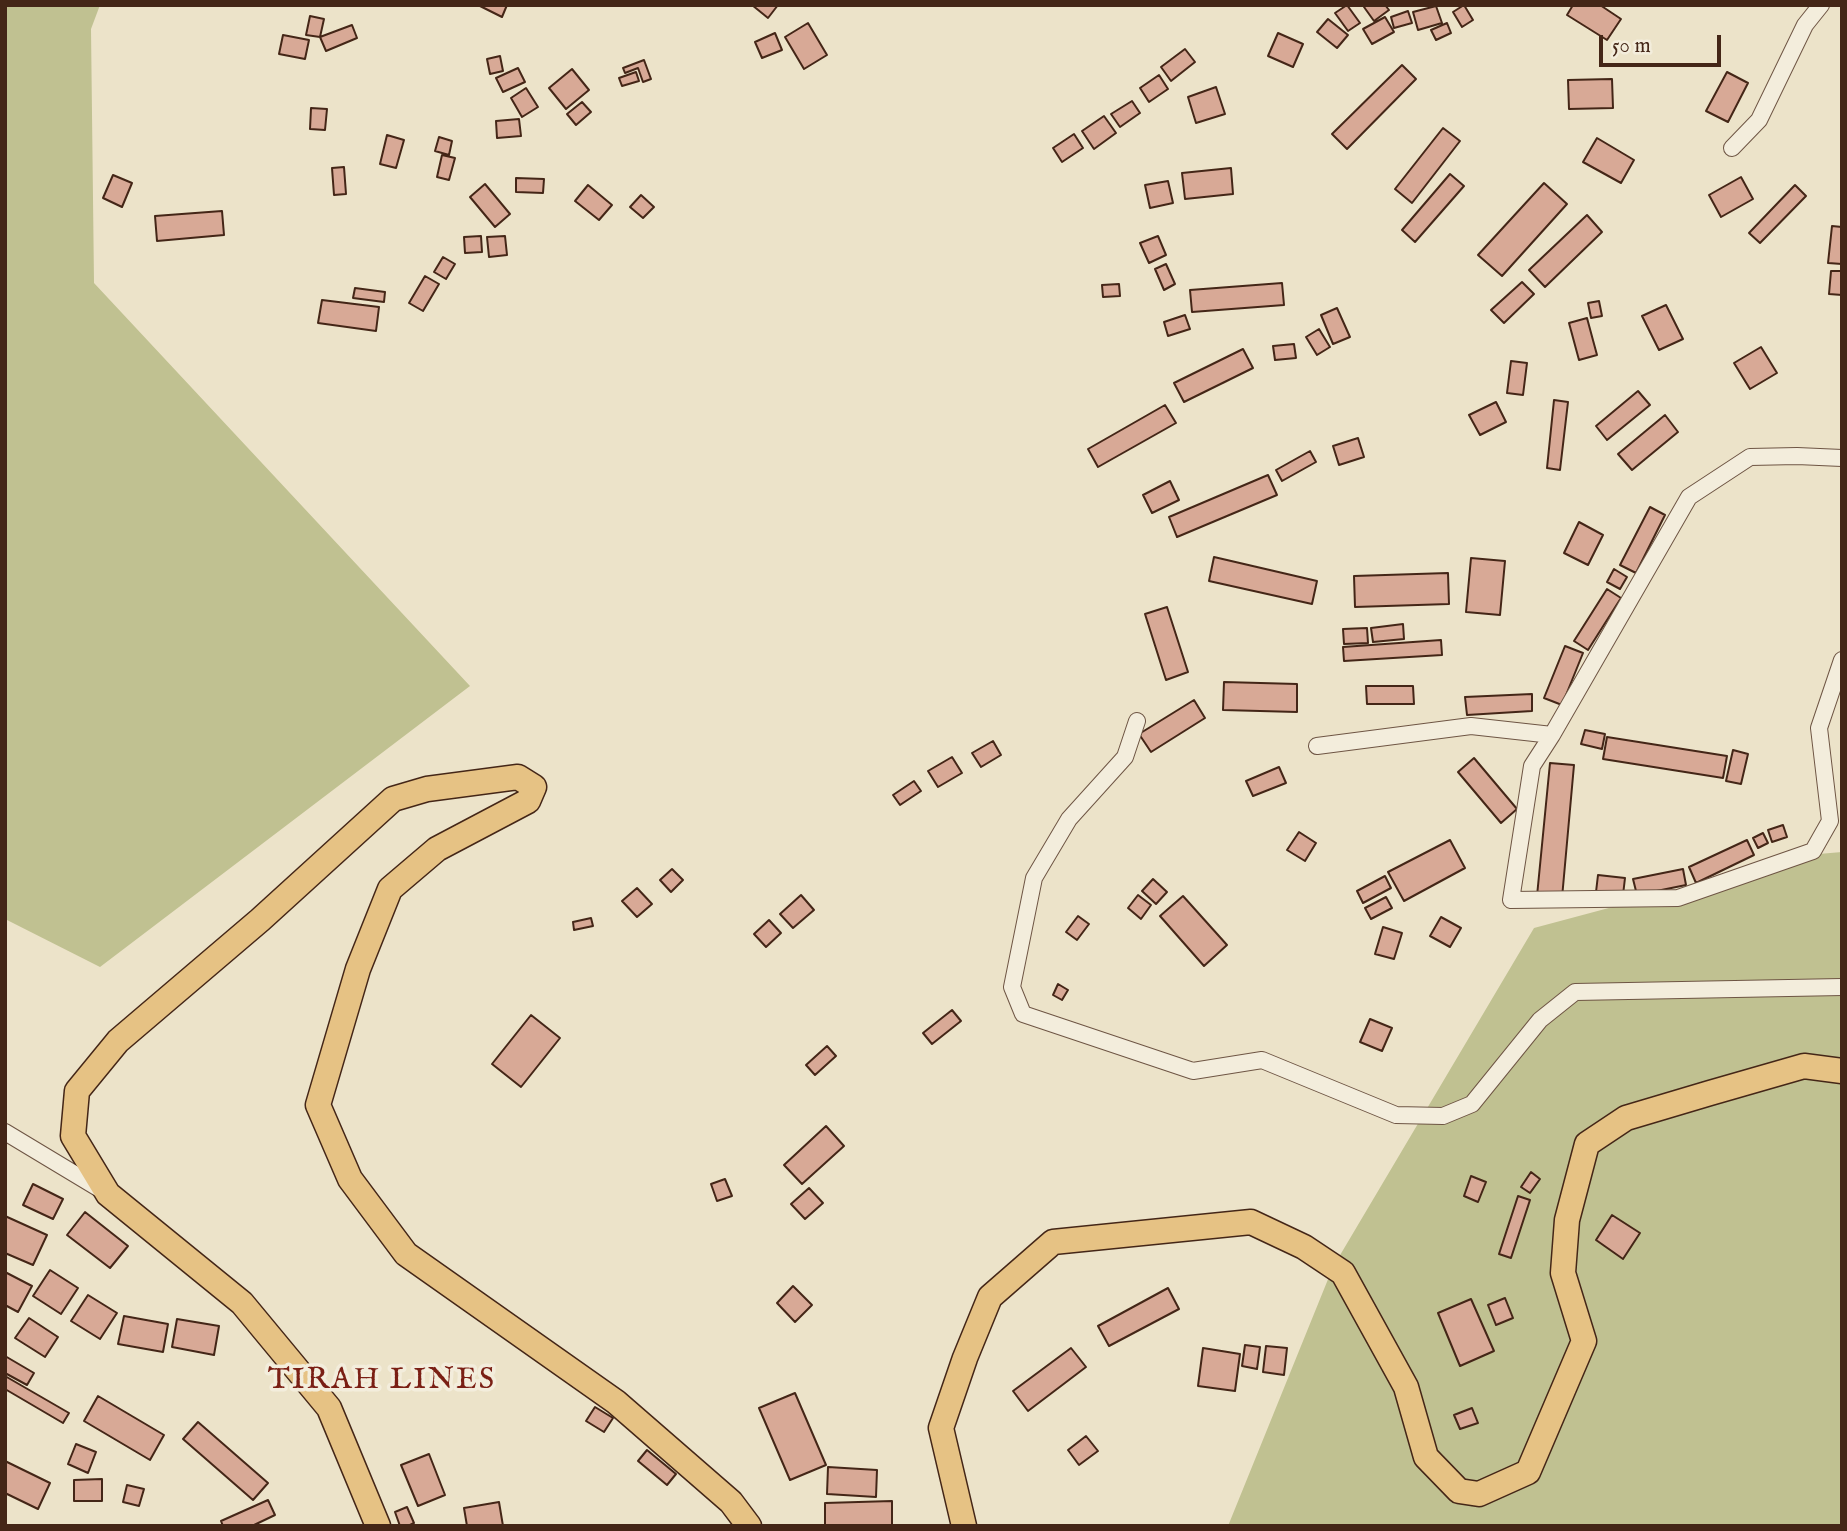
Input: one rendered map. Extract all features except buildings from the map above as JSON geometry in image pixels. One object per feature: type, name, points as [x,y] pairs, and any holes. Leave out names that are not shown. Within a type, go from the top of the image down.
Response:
[{"type":"main road","points":[[379,1526],[329,1408],[242,1304],[108,1194],[73,1136],[78,1091],[118,1041],[260,920],[393,799],[427,789],[518,777],[534,787],[527,801],[437,849],[390,889],[358,969],[318,1105],[350,1179],[406,1254],[616,1402],[732,1502],[749,1526]]},
{"type":"main road","points":[[964,1526],[941,1428],[990,1297],[1052,1242],[1251,1222],[1304,1247],[1343,1273],[1406,1387],[1426,1457],[1459,1491],[1479,1494],[1528,1472],[1584,1341],[1563,1273],[1567,1220],[1587,1144],[1626,1118],[1804,1066],[1842,1071]]},
{"type":"street","points":[[1732,148],[1759,120],[1805,24],[1821,5]]},
{"type":"street","points":[[1842,458],[1750,457],[1689,497],[1532,766],[1511,900],[1678,898],[1812,851],[1830,821],[1819,728],[1842,660]]},
{"type":"street","points":[[1137,721],[1125,757],[1069,819],[1034,878],[1012,986],[1023,1014],[1193,1072],[1262,1060],[1395,1115],[1443,1116],[1472,1104],[1540,1020],[1575,992],[1842,987]]},
{"type":"street","points":[[1317,746],[1471,726],[1552,735]]},
{"type":"street","points":[[5,1132],[108,1194]]},
{"type":"green space","points":[[5,5],[100,5],[91,29],[94,283],[470,686],[100,967],[5,919]]},
{"type":"green space","points":[[1842,852],[1842,1526],[1228,1526],[1333,1267],[1534,928],[1807,855]]},
{"type":"district","name":"TIRAH LINES","points":[[382,1382]]}]
